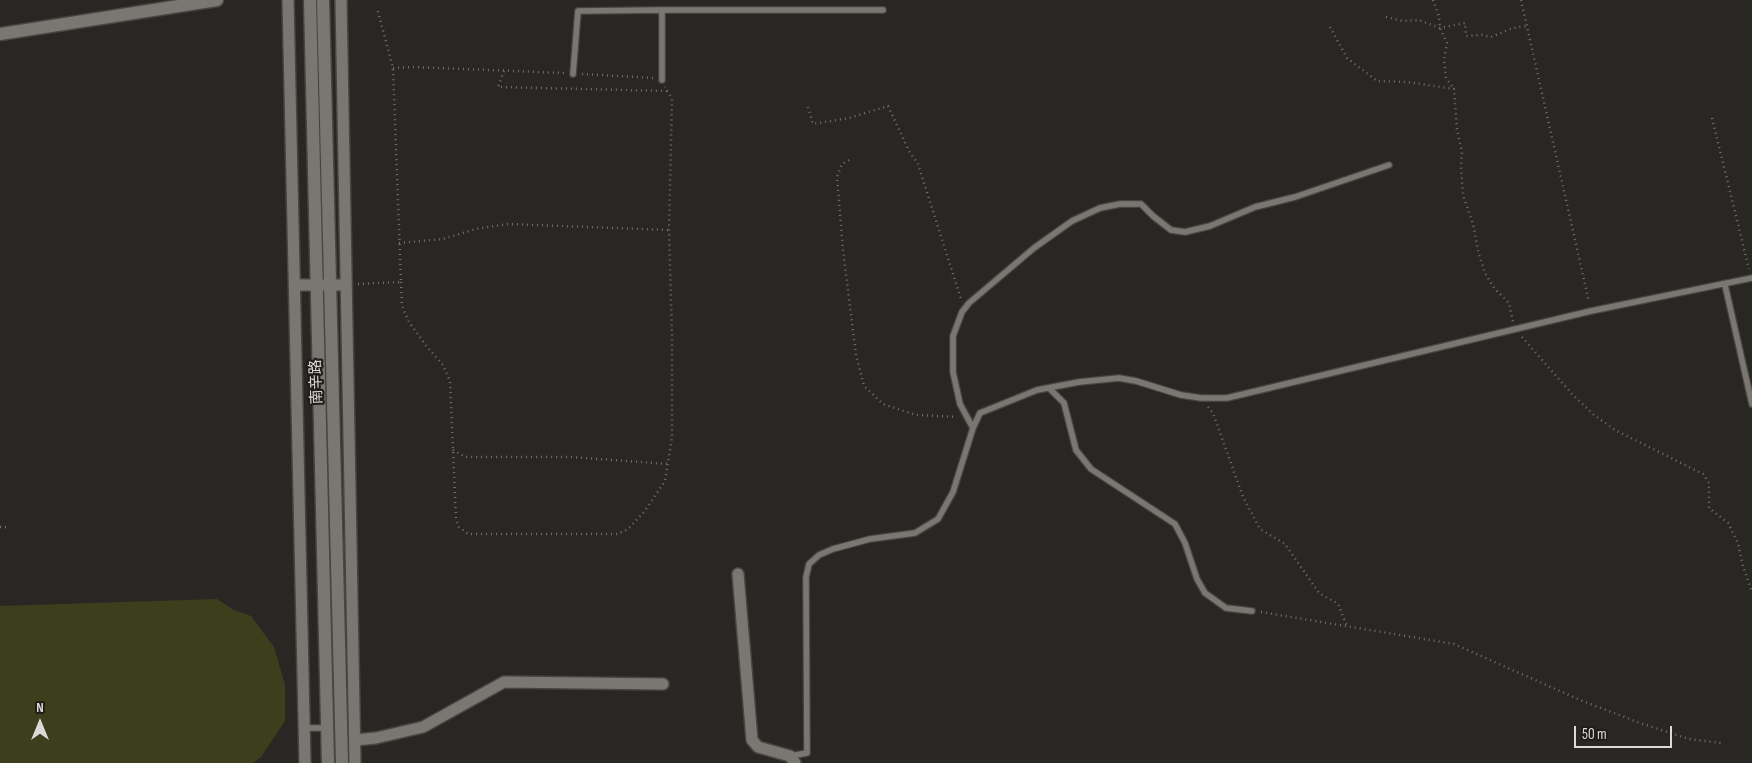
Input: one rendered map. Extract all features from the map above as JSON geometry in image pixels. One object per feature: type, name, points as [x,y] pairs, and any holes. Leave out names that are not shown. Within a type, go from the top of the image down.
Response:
[{"type":"main road","points":[[0,34],[217,0]]},
{"type":"main road","name":"南辛路","points":[[310,0],[328,763]]},
{"type":"main road","name":"南辛路","points":[[323,0],[342,763]]},
{"type":"street","points":[[288,0],[304,763]]},
{"type":"street","points":[[340,0],[355,763]]},
{"type":"street","points":[[295,285],[346,284]]},
{"type":"street","points":[[738,574],[752,740],[758,747],[792,760]]},
{"type":"street","points":[[355,740],[376,738],[423,727],[504,682],[663,684]]},
{"type":"street","points":[[774,763],[792,760]]},
{"type":"lane","points":[[662,10],[662,80]]},
{"type":"lane","points":[[574,74],[578,12],[883,10]]},
{"type":"lane","points":[[972,428],[960,404],[953,372],[953,336],[962,312],[969,303],[1034,248],[1072,221],[1100,208],[1120,204],[1141,204],[1171,230],[1185,232],[1210,226],[1255,207],[1295,197],[1389,165]]},
{"type":"lane","points":[[792,760],[807,754],[806,577],[809,564],[819,555],[833,549],[870,539],[915,533],[938,520],[953,492],[972,428],[980,413],[1049,388],[1079,382],[1119,378],[1136,381],[1181,395],[1201,398],[1227,398],[1514,328],[1752,278]]},
{"type":"lane","points":[[1725,284],[1752,404]]},
{"type":"lane","points":[[1049,388],[1064,403],[1076,450],[1091,469],[1175,524],[1205,594],[1226,608],[1252,611]]},
{"type":"lane","points":[[304,728],[327,728]]},
{"type":"path","points":[[1433,0],[1439,16],[1440,28],[1447,43],[1444,60],[1446,78],[1454,89],[1457,130],[1462,152],[1461,166],[1464,195],[1473,224],[1484,273],[1494,288],[1509,303],[1514,328],[1572,394],[1594,415],[1615,430],[1703,474],[1709,483],[1709,508],[1728,523],[1738,543],[1743,566],[1752,592]]},
{"type":"path","points":[[1521,0],[1591,311]]},
{"type":"path","points":[[377,8],[393,68],[402,306],[408,322],[443,365],[450,381],[456,519],[459,527],[468,534],[618,534],[628,529],[644,512],[665,481],[672,437],[669,230],[672,98],[662,80],[649,77],[413,67],[393,68]]},
{"type":"path","points":[[1386,17],[1403,21],[1419,20],[1440,28],[1465,23],[1466,36],[1482,35],[1491,37],[1513,28],[1526,26]]},
{"type":"path","points":[[1330,27],[1346,58],[1377,80],[1454,89]]},
{"type":"path","points":[[504,71],[498,88],[668,91]]},
{"type":"path","points":[[808,107],[813,124],[848,118],[888,106],[909,151],[918,164],[964,308],[962,312]]},
{"type":"path","points":[[1712,118],[1752,278]]},
{"type":"path","points":[[849,160],[842,164],[837,177],[843,250],[856,355],[864,386],[883,404],[916,415],[966,418]]},
{"type":"path","points":[[399,243],[443,239],[476,229],[508,224],[669,230]]},
{"type":"path","points":[[346,284],[401,282]]},
{"type":"path","points":[[1201,398],[1213,413],[1243,497],[1260,529],[1285,544],[1319,593],[1338,604],[1347,626]]},
{"type":"path","points":[[453,450],[465,457],[571,457],[668,464]]},
{"type":"path","points":[[0,527],[10,527]]},
{"type":"path","points":[[1252,611],[1454,644],[1580,700],[1640,723],[1689,739],[1720,743]]},
{"type":"green space","points":[[217,599],[234,610],[251,616],[274,647],[285,685],[285,721],[261,757],[253,763],[0,763],[0,606]]}]
